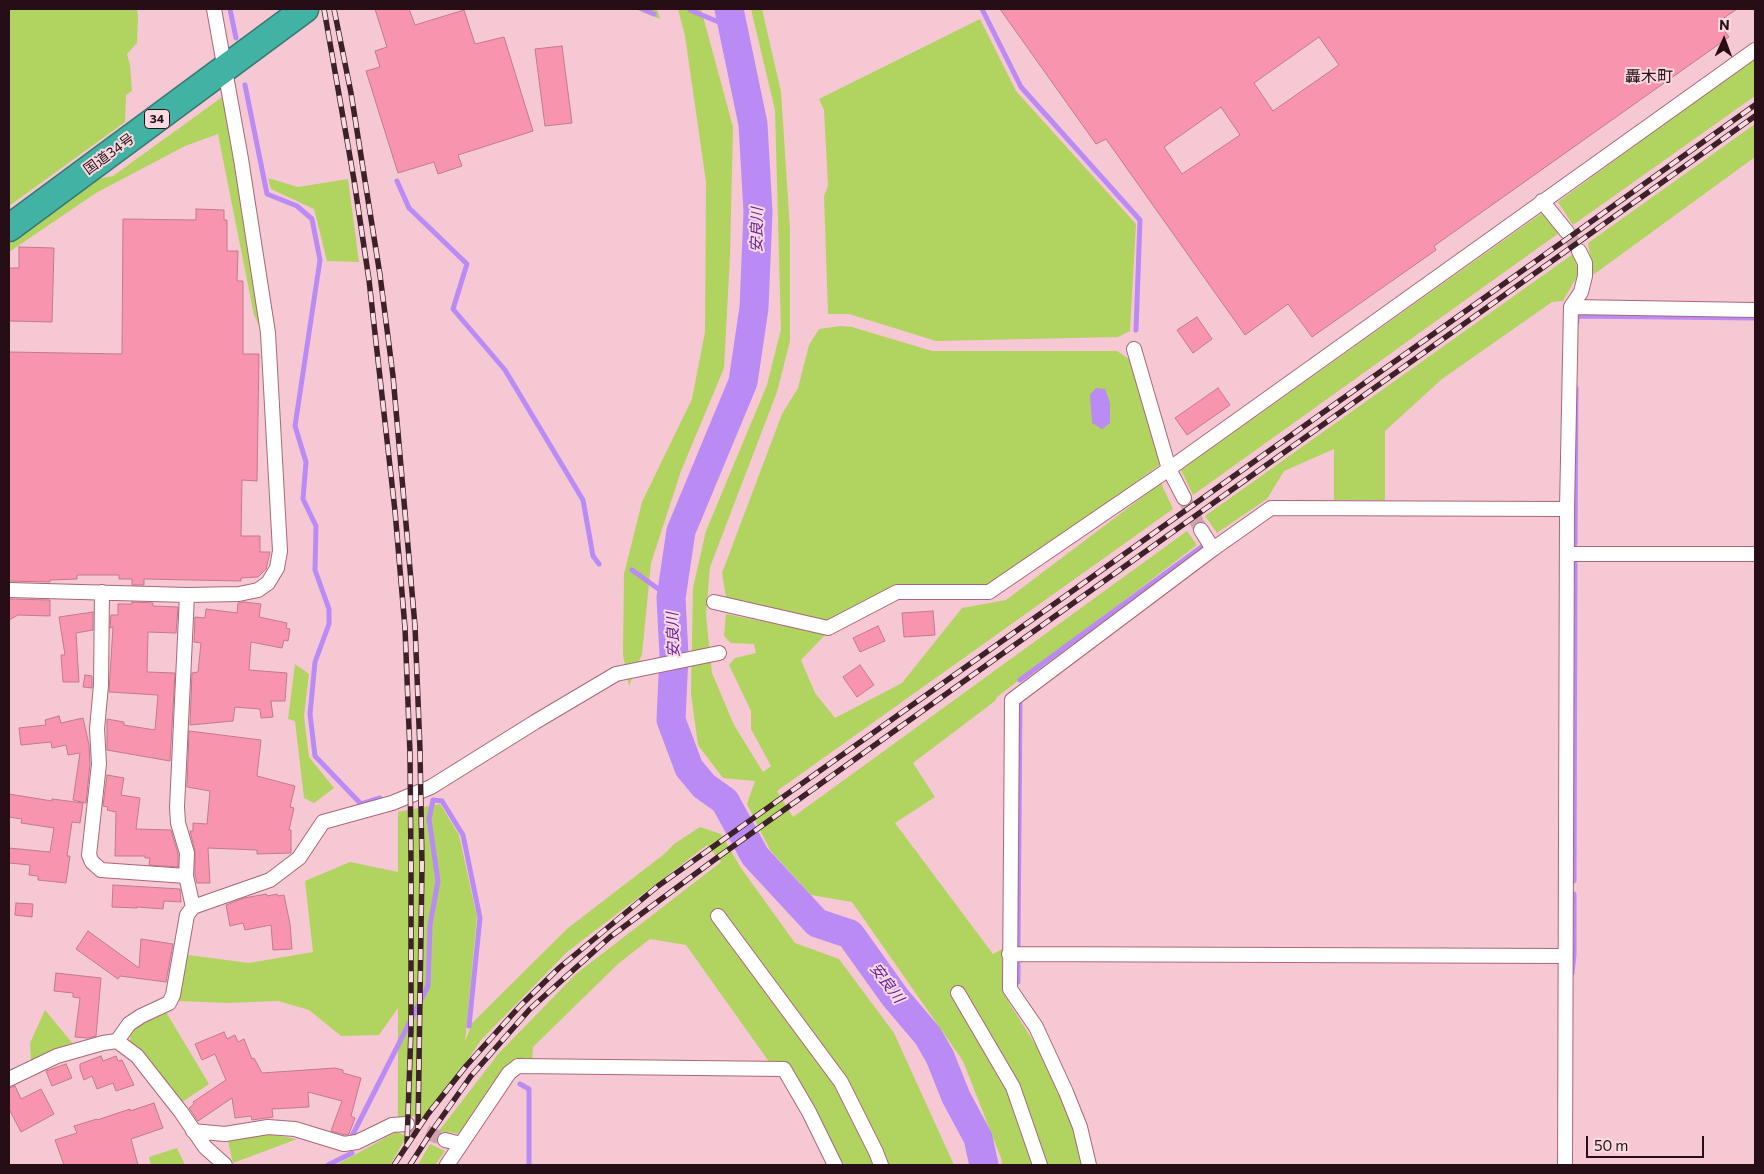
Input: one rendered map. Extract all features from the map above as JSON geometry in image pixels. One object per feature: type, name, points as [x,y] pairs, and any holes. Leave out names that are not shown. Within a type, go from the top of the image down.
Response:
[{"type":"highway","name":"国道34号","points":[[9,228],[306,9]]},
{"type":"street","points":[[9,590],[187,595],[239,594],[258,590],[268,584],[277,568],[280,551],[268,333],[241,160],[214,9]]},
{"type":"street","points":[[714,602],[828,628],[898,592],[989,592],[1169,469],[1755,50]]},
{"type":"street","points":[[1542,201],[1567,232]]},
{"type":"street","points":[[1565,1165],[1567,509],[1572,308],[1585,276],[1585,263],[1579,251]]},
{"type":"street","points":[[1572,308],[1755,310]]},
{"type":"street","points":[[1134,349],[1169,469],[1184,498]]},
{"type":"street","points":[[1089,1165],[1080,1127],[1066,1092],[1036,1027],[1010,989],[1012,700],[1271,508],[1567,509]]},
{"type":"street","points":[[1202,530],[1213,550]]},
{"type":"street","points":[[1567,554],[1755,554]]},
{"type":"street","points":[[102,592],[101,685],[97,730],[99,764],[89,855],[92,862],[101,870],[186,876]]},
{"type":"street","points":[[187,595],[177,806],[178,823],[187,853],[186,876],[193,906]]},
{"type":"street","points":[[117,1041],[129,1024],[141,1016],[169,1003],[173,994],[187,915],[193,906],[270,880],[299,858],[322,822],[392,803],[431,787],[616,674],[715,654]]},
{"type":"street","points":[[718,916],[841,1082],[881,1165]]},
{"type":"street","points":[[1009,954],[1565,956]]},
{"type":"street","points":[[958,993],[1013,1087],[1040,1165]]},
{"type":"street","points":[[9,1080],[57,1056],[103,1042],[117,1041],[137,1056],[181,1112],[204,1147],[225,1165]]},
{"type":"street","points":[[447,1165],[509,1073],[518,1066],[784,1070],[809,1112],[835,1165]]},
{"type":"street","points":[[193,1132],[225,1134],[268,1127],[294,1128],[344,1144],[357,1142],[392,1125],[407,1124]]},
{"type":"street","points":[[445,1140],[461,1144]]},
{"type":"green space","points":[[9,9],[137,9],[138,16],[137,43],[127,54],[132,91],[126,95],[125,122],[9,206]]},
{"type":"green space","points":[[635,9],[657,9],[660,19]]},
{"type":"green space","points":[[678,9],[701,9],[733,127],[730,255],[724,368],[681,471],[651,563],[642,654],[629,686],[623,655],[624,574],[642,502],[692,399],[705,332],[706,182],[685,36]]},
{"type":"green space","points":[[751,9],[762,9],[781,92],[790,230],[790,341],[777,392],[710,567],[706,615],[712,673],[734,725],[763,772],[771,766],[751,729],[751,711],[729,665],[735,658],[756,653],[754,644],[731,643],[724,636],[726,614],[826,634],[801,660],[815,693],[835,718],[902,683],[962,608],[1006,600],[1161,483],[1173,509],[777,791],[793,817],[1187,531],[1197,545],[913,763],[935,797],[895,823],[993,954],[1002,949],[1003,993],[1045,1060],[1080,1137],[1084,1165],[1002,1165],[1001,1158],[963,1061],[852,902],[811,895],[770,850],[747,804],[755,781],[723,778],[698,745],[691,694],[693,588],[706,531],[767,385],[781,329],[775,110]]},
{"type":"green space","points":[[980,19],[1016,91],[1136,224],[1130,331],[1118,337],[936,341],[849,314],[828,314],[824,196],[828,186],[824,110],[819,99]]},
{"type":"green space","points":[[1755,57],[1755,96],[1573,225],[1558,202]]},
{"type":"green space","points":[[225,95],[264,336],[254,315],[218,134],[185,146],[96,193],[9,252],[9,242],[97,179],[113,176]]},
{"type":"green space","points":[[1755,124],[1755,157],[1593,275],[1588,243]]},
{"type":"green space","points":[[268,178],[298,187],[348,179],[359,262],[327,261],[314,209],[271,189]]},
{"type":"green space","points":[[1542,213],[1559,233],[1193,495],[1181,470]]},
{"type":"green space","points":[[1573,254],[1579,273],[1563,301],[1552,302],[1442,379],[1385,431],[1385,500],[1334,500],[1334,449],[1284,471],[1267,499],[1217,533],[1205,516]]},
{"type":"green space","points":[[841,326],[852,327],[932,351],[1117,351],[1132,361],[1162,463],[1072,529],[985,586],[895,584],[826,625],[726,597],[722,573],[782,414],[798,388],[809,345],[819,329]]},
{"type":"green space","points":[[295,664],[309,674],[304,716],[309,757],[334,788],[314,803],[304,798],[295,721],[288,719]]},
{"type":"green space","points":[[440,804],[459,835],[477,917],[465,1042],[472,1023],[568,928],[663,855],[674,844],[700,827],[721,834],[741,868],[795,943],[839,959],[894,1033],[954,1165],[844,1165],[786,1063],[770,1063],[686,945],[650,939],[619,963],[533,1047],[532,1061],[508,1064],[461,1134],[439,1131],[499,1053],[576,974],[721,862],[707,845],[567,952],[481,1040],[425,1123],[415,1116],[398,1119],[398,1008],[379,1035],[341,1036],[309,1010],[278,1001],[228,1003],[178,1001],[188,955],[249,963],[313,952],[305,881],[350,862],[398,872],[398,812]]},
{"type":"green space","points":[[45,1010],[73,1044],[31,1061],[30,1043]]},
{"type":"green space","points":[[166,1012],[209,1084],[182,1102],[130,1041],[131,1030]]},
{"type":"green space","points":[[396,1132],[407,1136],[390,1165],[336,1165]]},
{"type":"green space","points":[[263,1133],[297,1139],[233,1163],[228,1141]]},
{"type":"green space","points":[[430,1144],[445,1151],[435,1165],[418,1165]]},
{"type":"green space","points":[[177,1148],[185,1165],[151,1165],[149,1157]]},
{"type":"shaded area","points":[[1096,388],[1105,389],[1110,403],[1110,423],[1102,429],[1092,423],[1090,395]]},
{"type":"building","points":[[375,9],[409,9],[415,25],[464,10],[475,44],[504,37],[533,131],[458,155],[462,166],[438,174],[434,162],[398,173],[366,71],[380,67],[375,51],[387,47]]},
{"type":"building","points":[[1000,9],[1737,9],[1718,22],[1729,37],[1434,246],[1436,250],[1312,337],[1288,304],[1245,335],[1106,139],[1096,144]],"holes":[[[1319,37],[1339,65],[1273,111],[1254,83]],[[1221,107],[1240,135],[1182,174],[1164,147]]]},
{"type":"building","points":[[562,46],[572,123],[545,126],[535,49]]},
{"type":"building","points":[[196,209],[224,210],[224,220],[227,220],[227,251],[238,251],[237,281],[243,281],[243,354],[259,354],[257,481],[242,480],[241,536],[260,536],[260,552],[270,552],[266,569],[258,577],[241,578],[241,581],[144,579],[144,585],[132,585],[132,579],[119,579],[119,575],[77,575],[77,579],[50,580],[50,582],[9,581],[9,352],[122,354],[123,219],[196,220]]},
{"type":"building","points":[[19,247],[54,248],[52,322],[9,321],[9,268],[19,268]]},
{"type":"building","points":[[1197,317],[1212,339],[1193,353],[1177,330]]},
{"type":"building","points":[[1218,388],[1230,405],[1187,435],[1175,418]]},
{"type":"building","points":[[9,599],[50,600],[50,616],[18,615],[9,620]]},
{"type":"building","points":[[132,602],[153,603],[153,606],[178,607],[176,633],[148,632],[147,672],[175,673],[170,761],[107,750],[107,719],[124,722],[124,725],[155,730],[158,695],[109,692],[113,627],[110,628],[111,615],[118,615],[118,604],[132,604]]},
{"type":"building","points":[[238,603],[261,604],[259,617],[287,623],[286,628],[290,629],[288,641],[284,640],[282,648],[251,642],[249,670],[287,673],[285,701],[271,701],[273,717],[261,718],[260,709],[235,707],[233,721],[190,725],[192,673],[198,672],[201,643],[194,642],[195,617],[205,618],[206,609],[237,613]]},
{"type":"building","points":[[933,611],[935,635],[904,637],[902,613]]},
{"type":"building","points":[[93,612],[93,630],[76,633],[79,682],[63,682],[61,655],[65,655],[59,617]]},
{"type":"building","points":[[878,626],[885,641],[860,652],[853,638]]},
{"type":"building","points":[[860,665],[874,685],[857,697],[843,677]]},
{"type":"building","points":[[85,675],[92,676],[92,688],[83,687]]},
{"type":"building","points":[[59,716],[61,723],[83,718],[89,745],[90,764],[86,803],[73,800],[80,753],[68,755],[66,745],[52,748],[51,742],[21,745],[19,728],[46,725],[45,720]]},
{"type":"building","points":[[189,731],[261,740],[257,776],[295,786],[290,807],[294,808],[289,830],[291,830],[291,853],[257,854],[257,850],[208,848],[210,883],[197,883],[195,851],[190,831],[193,831],[193,823],[207,824],[210,791],[187,787]]},
{"type":"building","points":[[107,775],[124,778],[121,795],[140,798],[136,829],[171,830],[178,854],[178,867],[149,865],[150,858],[145,858],[145,856],[115,856],[116,812],[107,810],[108,807],[103,806]]},
{"type":"building","points":[[9,794],[52,801],[52,799],[83,803],[80,823],[72,822],[67,856],[70,856],[66,883],[38,880],[38,876],[29,875],[30,865],[9,863],[9,848],[50,852],[54,828],[21,823],[22,819],[9,817]]},
{"type":"building","points":[[113,885],[180,889],[181,902],[164,901],[163,909],[112,907]]},
{"type":"building","points":[[266,894],[267,896],[284,895],[290,924],[292,949],[273,950],[271,925],[245,930],[243,923],[230,926],[226,905],[244,898]]},
{"type":"building","points":[[16,903],[33,904],[32,917],[15,915]]},
{"type":"building","points":[[88,931],[139,968],[141,939],[173,944],[166,982],[120,976],[118,979],[76,949]]},
{"type":"building","points":[[56,973],[101,978],[96,1036],[88,1038],[75,1037],[80,998],[73,997],[73,993],[54,991]]},
{"type":"building","points":[[224,1032],[227,1039],[235,1035],[238,1042],[244,1039],[252,1059],[254,1058],[262,1073],[335,1068],[343,1070],[343,1073],[361,1078],[351,1116],[355,1118],[349,1134],[345,1135],[331,1131],[342,1101],[308,1092],[309,1107],[272,1109],[273,1117],[252,1120],[251,1116],[235,1118],[232,1098],[198,1121],[189,1108],[194,1104],[193,1102],[226,1080],[215,1054],[202,1060],[195,1044]]},
{"type":"building","points":[[101,1056],[103,1061],[116,1056],[118,1061],[122,1060],[134,1085],[116,1091],[113,1083],[97,1089],[92,1076],[84,1080],[80,1064]]},
{"type":"building","points":[[66,1064],[72,1078],[52,1086],[46,1071]]},
{"type":"building","points":[[15,1086],[21,1099],[41,1089],[54,1114],[21,1132],[9,1109],[9,1088]]},
{"type":"building","points":[[154,1103],[163,1128],[131,1139],[138,1165],[64,1165],[55,1140],[77,1133],[74,1126]]},
{"type":"waterway","points":[[230,9],[236,38]]},
{"type":"waterway","points":[[642,9],[654,14]]},
{"type":"waterway","name":"安良川","points":[[729,9],[753,124],[758,212],[754,308],[743,382],[681,531],[671,598],[674,655],[671,720],[689,768],[704,786],[725,801],[755,856],[817,923],[850,934],[895,997],[928,1036],[940,1057],[956,1097],[978,1138],[984,1165]]},
{"type":"waterway","points":[[982,9],[1021,87],[1140,220],[1136,330]]},
{"type":"waterway","points":[[690,10],[733,28]]},
{"type":"waterway","points":[[245,85],[267,194],[297,206],[312,219],[320,260],[295,426],[306,462],[303,499],[316,526],[315,570],[329,609],[329,624],[315,662],[310,714],[315,756],[361,804],[380,798]]},
{"type":"waterway","points":[[397,181],[409,208],[467,264],[453,309],[505,370],[583,500],[593,556],[599,564]]},
{"type":"waterway","points":[[1577,322],[1577,316],[1755,318]]},
{"type":"waterway","points":[[1575,544],[1576,388]]},
{"type":"waterway","points":[[1020,680],[1204,545],[1202,540]]},
{"type":"waterway","points":[[1574,881],[1575,563]]},
{"type":"waterway","points":[[632,570],[671,598]]},
{"type":"waterway","points":[[1018,947],[1020,704]]},
{"type":"waterway","points":[[352,1136],[428,986],[430,925],[438,881],[429,819],[433,800],[442,801],[463,835],[480,918],[469,1026]]},
{"type":"waterway","points":[[1572,973],[1574,955],[1574,894]]},
{"type":"waterway","points":[[1018,962],[1018,982]]},
{"type":"waterway","points":[[520,1084],[529,1089],[529,1165]]},
{"type":"waterway","points":[[328,1165],[352,1153]]},
{"type":"tunnel","points":[[1567,232],[1579,251]]},
{"type":"tunnel","points":[[1184,498],[1201,530]]},
{"type":"tunnel","points":[[407,1124],[445,1140]]},
{"type":"railway","points":[[324,9],[354,180],[369,280],[395,511],[405,628],[410,753],[411,865],[411,1030],[407,1143]]},
{"type":"railway","points":[[334,9],[351,93],[380,275],[393,376],[415,626],[422,865],[418,1128]]},
{"type":"railway","points":[[394,1165],[428,1114],[466,1066],[520,1006],[559,968],[658,886],[1755,105]]},
{"type":"railway","points":[[410,1165],[471,1076],[530,1009],[610,937],[714,860],[1755,116]]},
{"type":"district","name":"轟木町","points":[[1649,77]]}]
